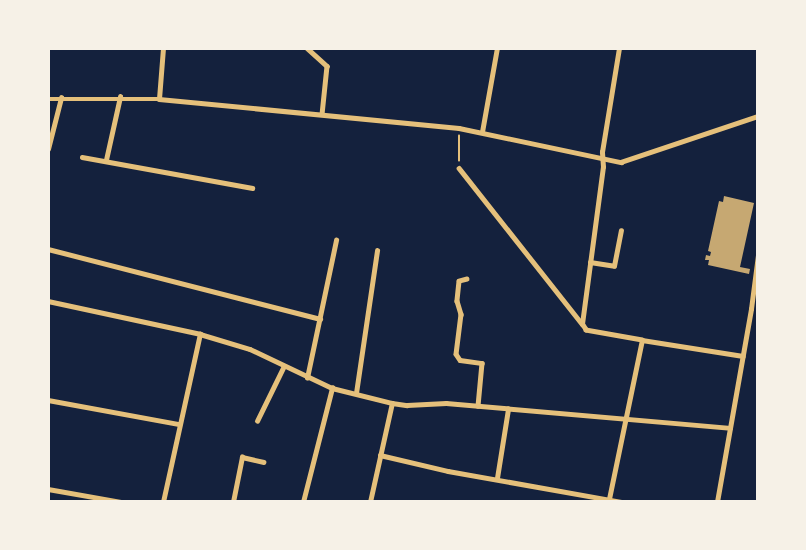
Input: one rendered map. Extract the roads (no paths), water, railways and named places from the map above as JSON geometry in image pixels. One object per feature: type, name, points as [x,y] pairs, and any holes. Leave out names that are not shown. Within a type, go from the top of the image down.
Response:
[{"type":"street","points":[[159,99],[163,48]]},
{"type":"street","points":[[307,48],[327,66],[322,114]]},
{"type":"street","points":[[482,132],[497,48]]},
{"type":"street","points":[[582,324],[602,158],[619,48]]},
{"type":"street","points":[[48,149],[61,98]]},
{"type":"street","points":[[106,160],[120,98]]},
{"type":"street","points":[[48,99],[159,99],[459,128],[602,158],[629,161],[758,116]]},
{"type":"street","points":[[82,156],[252,188]]},
{"type":"street","points":[[459,168],[586,330],[743,356]]},
{"type":"street","points":[[590,262],[614,266],[621,231]]},
{"type":"street","points":[[307,378],[336,240]]},
{"type":"street","points":[[48,249],[320,319]]},
{"type":"street","points":[[356,393],[377,251]]},
{"type":"street","points":[[717,502],[758,255]]},
{"type":"street","points":[[467,279],[459,281],[457,301],[461,314],[456,354],[460,360],[482,363],[478,406]]},
{"type":"street","points":[[48,301],[200,334],[250,349],[332,388],[392,403],[478,406],[730,428]]},
{"type":"street","points":[[163,502],[200,334]]},
{"type":"street","points":[[609,499],[628,418],[642,340]]},
{"type":"street","points":[[257,421],[284,366]]},
{"type":"street","points":[[303,502],[332,388]]},
{"type":"street","points":[[48,400],[179,424]]},
{"type":"street","points":[[370,502],[392,403]]},
{"type":"street","points":[[497,478],[507,409]]},
{"type":"street","points":[[380,455],[448,471],[622,502]]},
{"type":"street","points":[[233,502],[242,458],[263,462]]},
{"type":"street","points":[[48,489],[122,502]]}]
